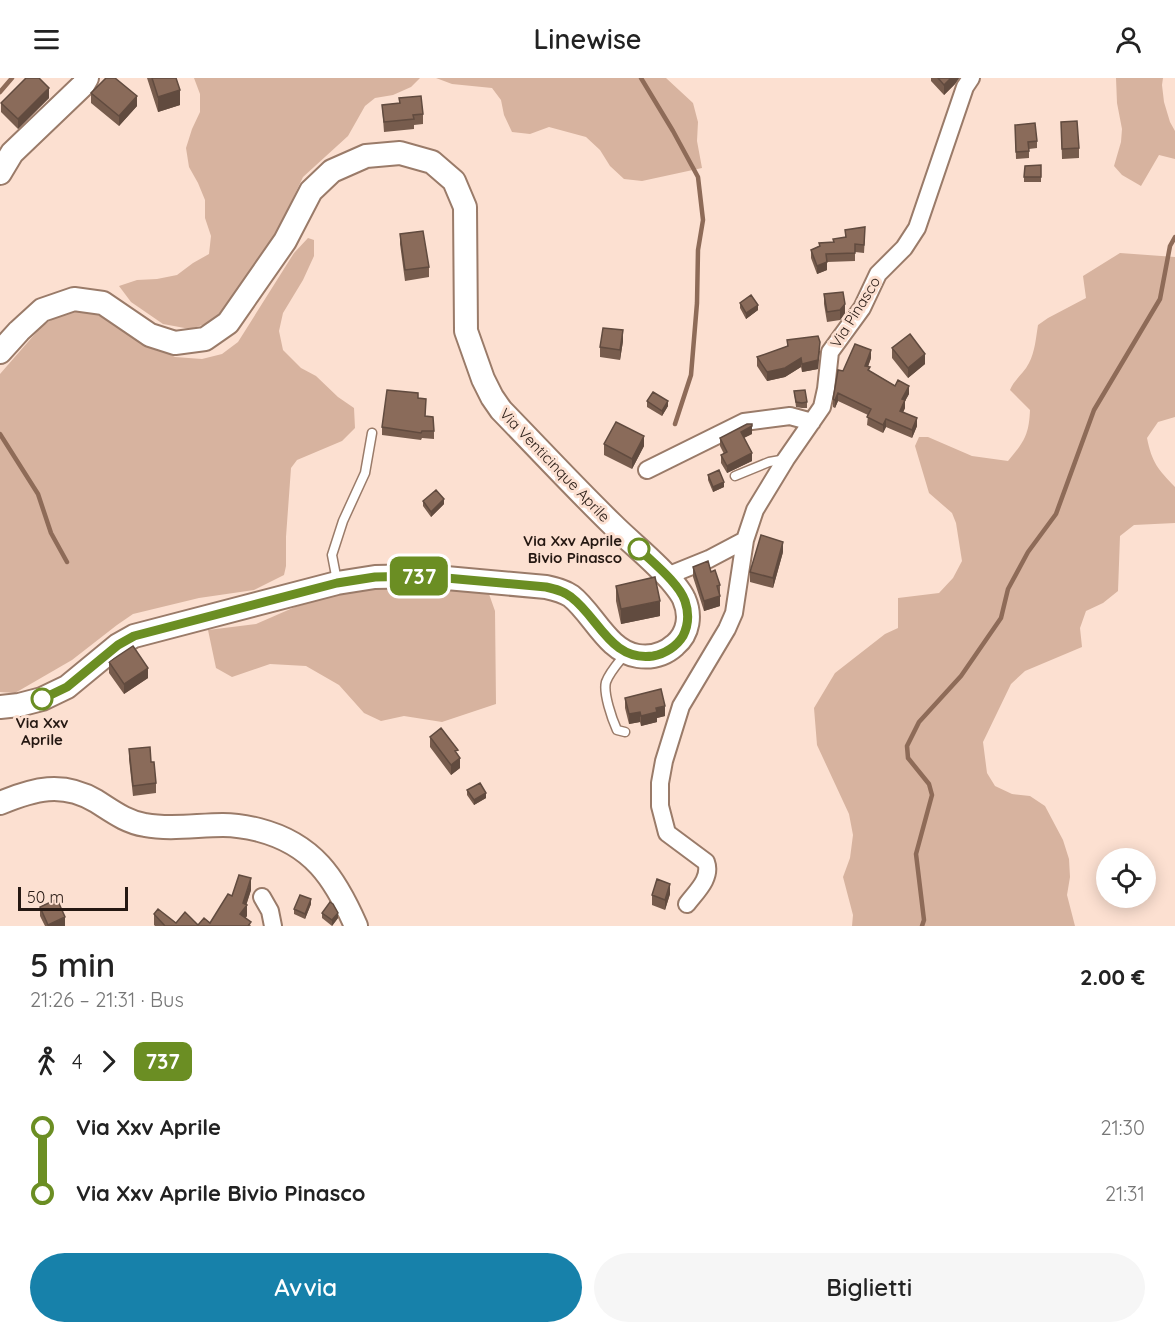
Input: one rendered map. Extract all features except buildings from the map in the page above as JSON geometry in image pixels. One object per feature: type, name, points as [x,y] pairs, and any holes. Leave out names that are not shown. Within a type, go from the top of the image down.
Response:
[{"type":"main road","points":[[0,173],[12,153],[83,85],[87,78]]},
{"type":"main road","name":"Via Venticinque Aprile","points":[[0,352],[42,310],[74,299],[103,303],[150,335],[175,343],[206,339],[228,323],[285,241],[311,191],[332,171],[366,156],[399,153],[432,162],[454,180],[465,207],[466,332],[492,397],[501,410],[611,523],[667,576],[683,596],[688,610],[688,624],[680,641],[659,655],[646,657],[626,652]]},
{"type":"main road","points":[[0,707],[42,699],[67,687],[118,645],[134,636],[337,583],[375,577],[424,576],[560,590],[572,597],[611,642],[626,652]]},
{"type":"main road","points":[[0,804],[40,789],[53,789],[80,793],[121,817],[146,826],[227,825],[269,833],[297,844],[320,864],[343,897],[356,926]]},
{"type":"street","name":"Via Pinasco","points":[[687,904],[703,884],[708,868],[706,862],[667,833],[660,806],[660,783],[664,761],[681,706],[727,630],[734,613],[745,540],[755,510],[786,459],[822,407],[830,352],[862,308],[878,274],[904,248],[917,228],[965,87],[971,78]]},
{"type":"street","points":[[646,470],[744,422],[790,416],[812,422]]},
{"type":"street","points":[[667,576],[745,540]]},
{"type":"street","points":[[262,897],[270,911],[273,926]]},
{"type":"lane","points":[[337,583],[332,555],[343,521],[365,473],[372,433]]},
{"type":"lane","points":[[735,476],[769,462],[786,459]]},
{"type":"lane","points":[[625,732],[617,730],[605,689],[607,680],[626,652]]},
{"type":"shaded area","points":[[194,78],[420,78],[411,87],[393,95],[375,98],[365,106],[348,136],[303,177],[268,251],[221,319],[190,329],[163,324],[131,302],[119,286],[137,280],[177,275],[209,254],[211,236],[205,218],[205,200],[189,167],[186,148],[200,112],[200,94]]},
{"type":"shaded area","points":[[436,78],[666,78],[693,103],[698,122],[697,141],[702,168],[642,181],[624,179],[586,137],[549,127],[530,134],[512,132],[504,115],[501,100],[492,88],[452,84]]},
{"type":"shaded area","points":[[1116,78],[1163,78],[1164,102],[1175,131],[1175,159],[1159,155],[1141,186],[1122,175],[1114,166],[1122,129],[1117,103]]},
{"type":"shaded area","points":[[308,238],[314,240],[314,256],[303,280],[283,313],[279,331],[283,350],[301,368],[316,376],[338,397],[354,408],[355,428],[342,441],[297,460],[291,468],[284,575],[254,590],[199,598],[133,614],[72,660],[15,693],[0,692],[0,374],[41,327],[57,316],[76,310],[96,312],[175,357],[202,359],[222,354],[238,342],[294,253]]},
{"type":"shaded area","points":[[1120,253],[1175,257],[1175,417],[1158,422],[1147,438],[1156,465],[1175,487],[1175,523],[1134,525],[1120,536],[1118,591],[1103,603],[1086,611],[1080,628],[1082,647],[1025,671],[1011,684],[983,742],[987,773],[995,786],[1012,794],[1030,796],[1045,806],[1063,840],[1069,859],[1070,877],[1067,895],[1075,926],[852,926],[853,915],[843,877],[850,858],[853,835],[849,814],[817,745],[814,708],[835,673],[885,634],[898,628],[898,598],[939,593],[953,578],[962,561],[956,523],[952,513],[929,493],[915,446],[919,437],[928,437],[972,456],[1008,461],[1025,438],[1030,410],[1010,390],[1031,359],[1038,325],[1086,298],[1083,276]]},
{"type":"shaded area","points":[[405,585],[489,594],[495,611],[496,704],[442,722],[404,716],[381,721],[364,713],[339,685],[306,666],[270,664],[232,677],[216,668],[208,630],[256,624],[295,607],[358,589]]},
{"type":"waterway","points":[[0,92],[12,78]]},
{"type":"waterway","points":[[641,78],[698,177],[703,220],[698,250],[697,303],[691,375],[675,424]]},
{"type":"waterway","points":[[922,926],[924,920],[916,854],[932,795],[929,784],[908,758],[907,746],[919,722],[961,676],[1001,618],[1008,589],[1028,552],[1056,514],[1094,410],[1160,299],[1170,246],[1175,237]]},
{"type":"waterway","points":[[0,434],[38,494],[51,533],[67,562]]},
{"type":"bus line","name":"737","points":[[42,699],[67,687],[118,645],[134,636],[337,583],[375,577],[424,576],[560,590],[572,597],[611,642],[626,652],[635,656],[659,655],[680,641],[688,624],[688,610],[683,596],[667,576],[639,549]]},
{"type":"place","name":"Via Xxv Aprile Bivio Pinasco","points":[[639,549]]},
{"type":"place","name":"Via Xxv Aprile","points":[[42,699]]}]
